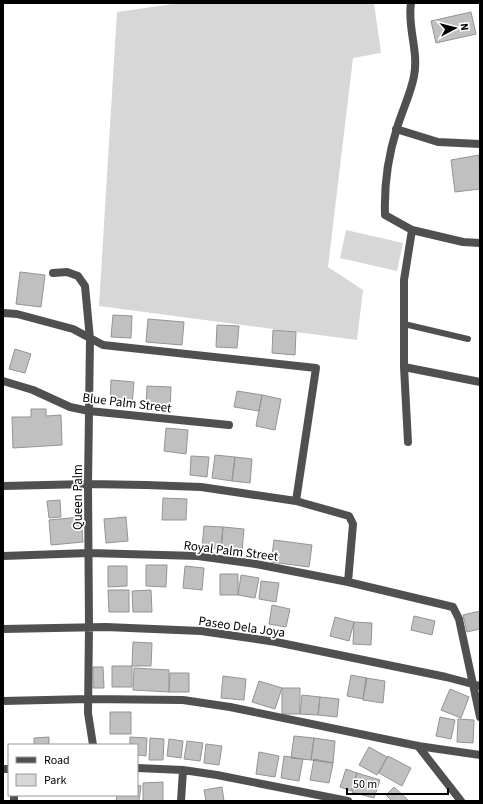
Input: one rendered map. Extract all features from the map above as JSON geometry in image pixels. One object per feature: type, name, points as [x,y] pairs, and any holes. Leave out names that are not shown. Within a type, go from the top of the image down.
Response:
[{"type":"street","points":[[411,3],[410,12],[416,62],[414,77],[396,129],[390,158],[385,195],[385,215],[412,230],[463,242],[480,243]]},
{"type":"street","points":[[396,129],[438,142],[480,144]]},
{"type":"street","points":[[408,442],[404,367],[404,280],[412,230]]},
{"type":"street","name":"Queen Palm","points":[[53,273],[67,272],[78,276],[85,286],[90,339],[88,484],[88,713],[93,744]]},
{"type":"street","points":[[3,313],[17,314],[45,321],[73,330],[103,345],[316,368],[296,501]]},
{"type":"street","points":[[404,367],[480,382]]},
{"type":"street","name":"Blue Palm Street","points":[[3,381],[33,390],[70,406],[89,411],[229,424]]},
{"type":"street","points":[[3,486],[88,484],[201,487],[296,501],[349,516],[352,524],[348,582]]},
{"type":"street","name":"Royal Palm Street","points":[[3,556],[89,553],[198,556],[256,564],[348,582],[453,607],[459,619],[477,685]]},
{"type":"street","name":"Paseo Dela Joya","points":[[3,628],[89,627],[201,631],[276,642],[477,685]]},
{"type":"street","points":[[477,685],[480,717]]},
{"type":"street","points":[[3,701],[88,699],[183,700],[230,707],[418,746],[480,755]]},
{"type":"street","points":[[418,746],[461,801]]},
{"type":"street","points":[[138,768],[183,770],[217,775],[330,799],[348,801]]},
{"type":"street","points":[[181,801],[183,770]]},
{"type":"lane","points":[[404,324],[468,339]]},
{"type":"green space","points":[[180,3],[374,3],[381,53],[353,58],[328,267],[363,290],[357,340],[99,306],[117,12]]},
{"type":"green space","points":[[346,230],[403,243],[397,271],[340,258]]},
{"type":"building","points":[[471,12],[476,34],[436,43],[431,21]]},
{"type":"building","points":[[479,155],[480,189],[455,192],[451,160]]},
{"type":"building","points":[[20,272],[45,275],[41,307],[16,304]]},
{"type":"building","points":[[113,315],[132,316],[131,338],[111,337]]},
{"type":"building","points":[[148,319],[184,322],[182,345],[146,342]]},
{"type":"building","points":[[217,325],[239,326],[237,348],[216,347]]},
{"type":"building","points":[[273,330],[296,332],[295,355],[272,353]]},
{"type":"building","points":[[15,349],[31,354],[25,373],[9,369]]},
{"type":"building","points":[[111,380],[134,382],[132,404],[110,402]]},
{"type":"building","points":[[147,386],[171,387],[170,409],[146,408]]},
{"type":"building","points":[[237,391],[262,395],[259,411],[234,407]]},
{"type":"building","points":[[262,395],[281,399],[275,430],[256,426]]},
{"type":"building","points":[[31,409],[46,409],[46,416],[61,415],[62,445],[13,448],[12,417],[31,417]]},
{"type":"building","points":[[166,428],[188,430],[186,454],[164,451]]},
{"type":"building","points":[[215,455],[235,457],[232,481],[212,478]]},
{"type":"building","points":[[191,456],[209,457],[207,477],[190,475]]},
{"type":"building","points":[[235,457],[252,459],[250,483],[232,481]]},
{"type":"building","points":[[163,498],[187,499],[186,520],[162,520]]},
{"type":"building","points":[[60,500],[61,517],[49,518],[47,501]]},
{"type":"building","points":[[81,517],[83,542],[51,545],[49,520]]},
{"type":"building","points":[[126,517],[128,541],[106,543],[104,519]]},
{"type":"building","points":[[204,526],[223,527],[221,549],[202,547]]},
{"type":"building","points":[[223,527],[244,529],[242,551],[221,549]]},
{"type":"building","points":[[274,540],[312,545],[309,567],[271,562]]},
{"type":"building","points":[[146,565],[167,565],[166,587],[146,586]]},
{"type":"building","points":[[108,566],[127,566],[127,586],[108,587]]},
{"type":"building","points":[[185,566],[204,568],[202,590],[183,588]]},
{"type":"building","points":[[220,574],[238,574],[238,595],[220,595]]},
{"type":"building","points":[[241,575],[259,578],[255,598],[238,595]]},
{"type":"building","points":[[261,581],[279,583],[276,602],[259,599]]},
{"type":"building","points":[[108,590],[129,590],[129,612],[109,612]]},
{"type":"building","points":[[151,590],[152,612],[133,612],[132,591]]},
{"type":"building","points":[[272,605],[290,609],[286,627],[269,624]]},
{"type":"building","points":[[480,611],[480,629],[467,632],[463,615]]},
{"type":"building","points":[[414,616],[435,621],[432,635],[411,630]]},
{"type":"building","points":[[335,617],[354,622],[349,641],[330,636]]},
{"type":"building","points":[[354,622],[372,623],[371,645],[353,644]]},
{"type":"building","points":[[133,642],[152,643],[151,666],[132,666]]},
{"type":"building","points":[[112,666],[132,666],[132,687],[112,687]]},
{"type":"building","points":[[93,667],[103,667],[104,688],[93,688]]},
{"type":"building","points":[[134,668],[169,670],[169,692],[133,690]]},
{"type":"building","points":[[170,673],[189,673],[189,692],[169,692]]},
{"type":"building","points":[[351,675],[367,678],[363,699],[347,696]]},
{"type":"building","points":[[223,676],[246,679],[244,700],[221,698]]},
{"type":"building","points":[[366,678],[385,681],[383,703],[363,700]]},
{"type":"building","points":[[259,681],[282,688],[275,709],[252,702]]},
{"type":"building","points":[[282,688],[300,688],[300,714],[282,714]]},
{"type":"building","points":[[450,689],[469,697],[461,718],[441,710]]},
{"type":"building","points":[[302,695],[320,697],[318,715],[300,714]]},
{"type":"building","points":[[320,697],[339,699],[337,717],[318,715]]},
{"type":"building","points":[[110,712],[131,712],[131,734],[110,734]]},
{"type":"building","points":[[440,717],[455,720],[451,739],[436,736]]},
{"type":"building","points":[[458,719],[474,720],[473,743],[457,742]]},
{"type":"building","points":[[294,736],[314,738],[311,760],[291,758]]},
{"type":"building","points":[[49,737],[49,744],[34,744],[34,738]]},
{"type":"building","points":[[130,737],[147,738],[146,756],[138,755],[138,744],[130,744]]},
{"type":"building","points":[[150,738],[164,739],[163,760],[149,760]]},
{"type":"building","points":[[314,738],[335,741],[333,763],[311,760]]},
{"type":"building","points":[[169,739],[183,741],[181,758],[167,756]]},
{"type":"building","points":[[187,741],[203,743],[200,761],[184,759]]},
{"type":"building","points":[[206,744],[222,746],[219,765],[204,763]]},
{"type":"building","points":[[369,747],[387,757],[377,775],[359,765]]},
{"type":"building","points":[[259,752],[279,756],[275,777],[256,774]]},
{"type":"building","points":[[284,756],[303,759],[299,781],[281,778]]},
{"type":"building","points":[[388,756],[411,768],[402,786],[379,773]]},
{"type":"building","points":[[314,759],[333,763],[329,783],[310,780]]},
{"type":"building","points":[[346,769],[357,773],[351,791],[340,787]]},
{"type":"building","points":[[357,773],[380,780],[374,798],[352,792]]},
{"type":"building","points":[[163,782],[163,801],[143,801],[143,783]]},
{"type":"building","points":[[138,785],[141,786],[139,801],[116,801],[117,796],[138,796]]},
{"type":"building","points":[[222,787],[224,801],[206,801],[204,790]]},
{"type":"building","points":[[394,787],[409,801],[392,801],[386,795]]}]
